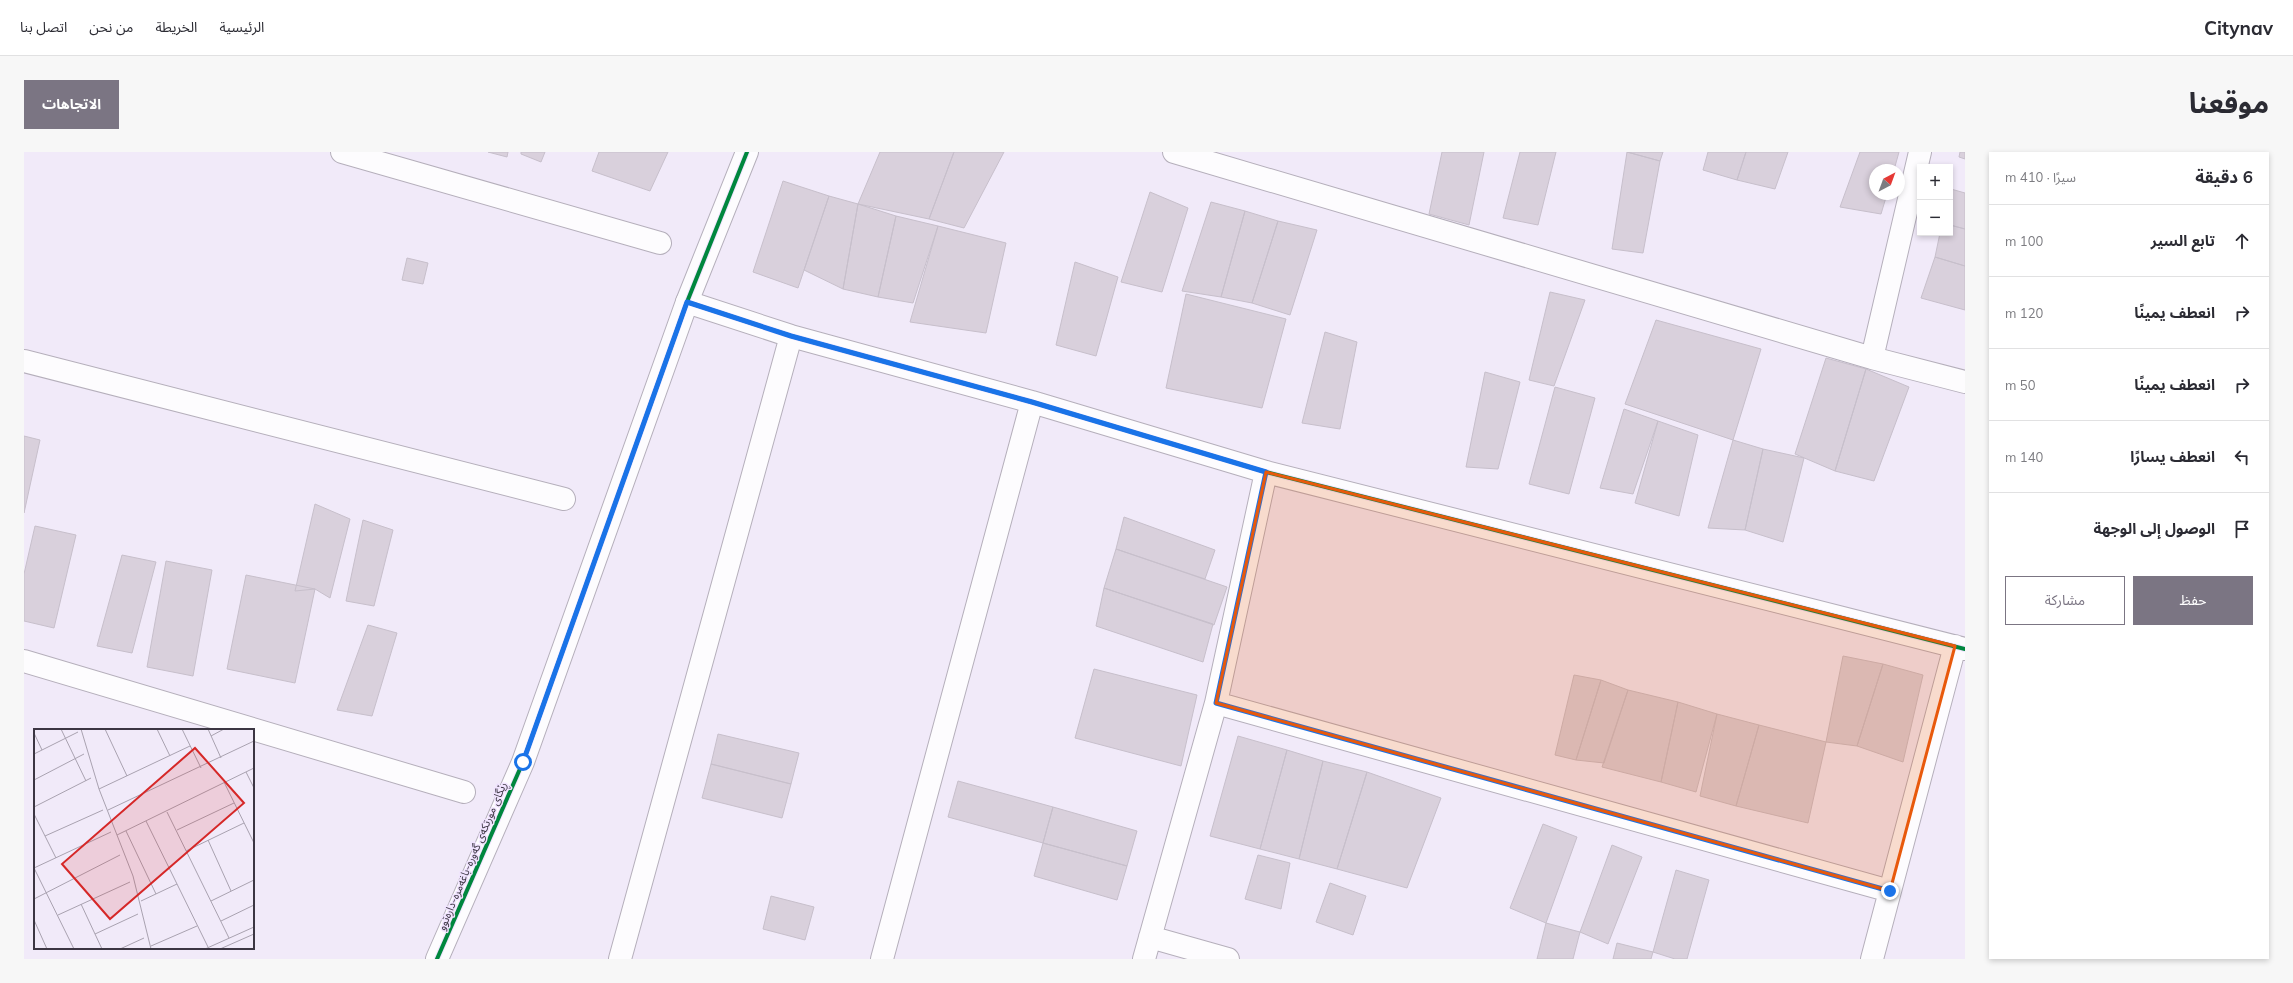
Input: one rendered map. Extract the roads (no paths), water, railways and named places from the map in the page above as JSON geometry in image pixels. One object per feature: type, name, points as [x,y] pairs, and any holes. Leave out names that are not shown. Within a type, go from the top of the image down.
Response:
[{"type":"street","points":[[342,152],[660,243]]},
{"type":"street","name":"ڕێگای مورتکەی گەورە-باغەمرە-دارەتوو","points":[[437,959],[523,762],[687,302],[747,152]]},
{"type":"street","points":[[1174,152],[1872,358],[1965,382]]},
{"type":"street","points":[[1872,358],[1920,152]]},
{"type":"street","points":[[687,302],[791,336],[1032,402],[1266,472],[1960,648],[1872,959]]},
{"type":"street","points":[[620,959],[791,336]]},
{"type":"street","points":[[24,361],[564,499]]},
{"type":"street","points":[[882,959],[1032,402]]},
{"type":"street","points":[[1144,959],[1216,703],[1266,472]]},
{"type":"street","points":[[24,661],[252,729]]},
{"type":"street","points":[[1216,703],[1890,891]]},
{"type":"street","points":[[254,729],[464,792]]},
{"type":"street","points":[[1150,937],[1228,959]]}]
